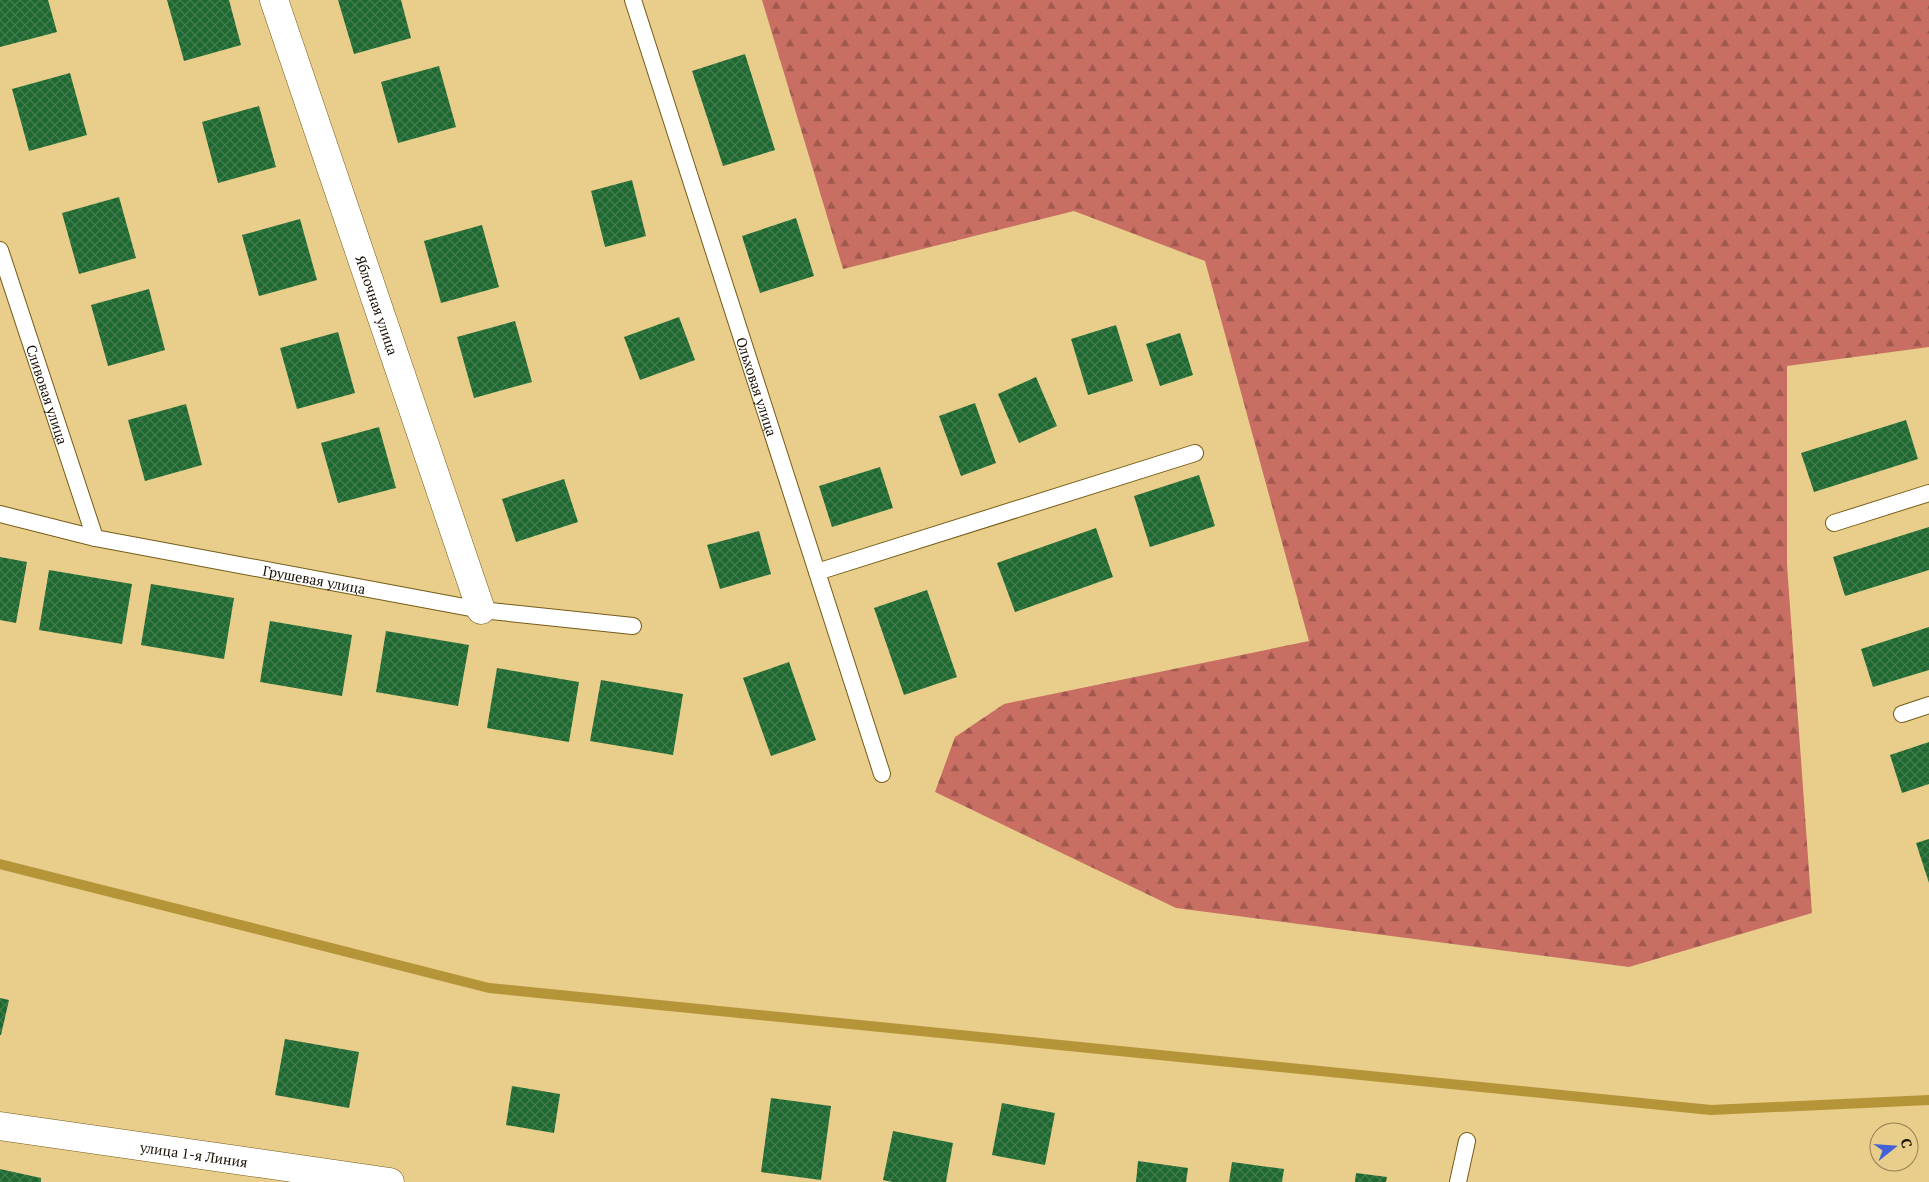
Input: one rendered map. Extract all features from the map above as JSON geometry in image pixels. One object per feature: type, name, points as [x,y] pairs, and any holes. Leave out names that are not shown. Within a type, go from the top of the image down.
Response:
[{"type":"street","name":"Яблочная улица","points":[[274,0],[480,610]]},
{"type":"street","name":"улица 1-я Линия","points":[[0,1126],[390,1182]]},
{"type":"lane","name":"Ольховая улица","points":[[633,0],[882,774]]},
{"type":"lane","name":"Сливовая улица","points":[[0,250],[95,538]]},
{"type":"lane","points":[[817,572],[1195,453]]},
{"type":"lane","points":[[1834,523],[1929,493]]},
{"type":"lane","name":"Грушевая улица","points":[[0,514],[95,538],[480,610],[633,626]]},
{"type":"lane","points":[[1902,714],[1929,705]]},
{"type":"lane","points":[[1458,1182],[1467,1141]]},
{"type":"green space","points":[[762,0],[1929,0],[1929,347],[1787,366],[1787,565],[1812,913],[1629,967],[1176,908],[935,792],[955,737],[1004,704],[1309,641],[1205,261],[1074,211],[843,269]]},
{"type":"building","points":[[0,0],[48,0],[57,32],[0,47]]},
{"type":"building","points":[[167,0],[229,0],[241,45],[184,61]]},
{"type":"building","points":[[338,0],[401,0],[411,38],[354,54]]},
{"type":"building","points":[[745,54],[775,150],[723,166],[692,71]]},
{"type":"building","points":[[439,66],[456,127],[398,143],[381,82]]},
{"type":"building","points":[[70,73],[87,135],[29,151],[12,89]]},
{"type":"building","points":[[259,106],[276,167],[218,183],[202,122]]},
{"type":"building","points":[[632,180],[646,236],[605,247],[591,191]]},
{"type":"building","points":[[119,197],[136,258],[79,274],[62,213]]},
{"type":"building","points":[[796,218],[814,276],[760,293],[742,236]]},
{"type":"building","points":[[300,219],[317,280],[259,296],[242,235]]},
{"type":"building","points":[[482,225],[499,287],[441,303],[424,241]]},
{"type":"building","points":[[149,289],[165,350],[108,366],[91,305]]},
{"type":"building","points":[[679,317],[695,360],[640,380],[624,337]]},
{"type":"building","points":[[515,321],[532,382],[474,398],[457,337]]},
{"type":"building","points":[[1116,325],[1133,381],[1088,395],[1071,339]]},
{"type":"building","points":[[338,332],[355,393],[297,409],[280,348]]},
{"type":"building","points":[[1180,333],[1193,375],[1160,386],[1146,344]]},
{"type":"building","points":[[1036,377],[1057,426],[1019,443],[998,394]]},
{"type":"building","points":[[975,403],[996,463],[961,476],[939,416]]},
{"type":"building","points":[[186,404],[202,465],[145,481],[128,420]]},
{"type":"building","points":[[1906,420],[1918,459],[1814,492],[1801,453]]},
{"type":"building","points":[[379,427],[396,488],[338,503],[321,443]]},
{"type":"building","points":[[880,467],[893,508],[832,527],[819,486]]},
{"type":"building","points":[[1199,475],[1215,526],[1150,547],[1134,496]]},
{"type":"building","points":[[564,479],[578,522],[516,542],[502,499]]},
{"type":"building","points":[[1929,527],[1929,570],[1845,596],[1833,557]]},
{"type":"building","points":[[1096,528],[1113,577],[1015,612],[997,563]]},
{"type":"building","points":[[759,531],[771,574],[720,589],[707,545]]},
{"type":"building","points":[[0,557],[27,562],[16,623],[0,620]]},
{"type":"building","points":[[49,570],[132,584],[122,644],[39,630]]},
{"type":"building","points":[[151,584],[234,598],[224,659],[141,645]]},
{"type":"building","points":[[927,590],[957,677],[904,695],[874,608]]},
{"type":"building","points":[[270,621],[352,635],[342,696],[260,682]]},
{"type":"building","points":[[1929,627],[1929,670],[1873,687],[1861,649]]},
{"type":"building","points":[[386,631],[469,645],[458,706],[376,692]]},
{"type":"building","points":[[789,662],[816,740],[771,756],[743,678]]},
{"type":"building","points":[[497,668],[579,682],[569,742],[487,728]]},
{"type":"building","points":[[601,680],[683,694],[673,755],[590,741]]},
{"type":"building","points":[[1929,742],[1929,784],[1902,793],[1890,755]]},
{"type":"building","points":[[1929,839],[1929,883],[1916,843]]},
{"type":"building","points":[[0,998],[9,1000],[1,1035],[0,1035]]},
{"type":"building","points":[[285,1039],[359,1052],[349,1108],[275,1095]]},
{"type":"building","points":[[512,1086],[560,1094],[554,1133],[506,1125]]},
{"type":"building","points":[[771,1098],[831,1106],[821,1180],[761,1172]]},
{"type":"building","points":[[1002,1103],[1055,1113],[1045,1165],[992,1155]]},
{"type":"building","points":[[893,1131],[953,1143],[946,1182],[892,1182],[883,1180]]},
{"type":"building","points":[[1138,1161],[1188,1168],[1186,1182],[1136,1182]]},
{"type":"building","points":[[1232,1162],[1284,1169],[1282,1182],[1229,1182]]},
{"type":"building","points":[[0,1169],[41,1178],[41,1182],[0,1182]]},
{"type":"building","points":[[1356,1173],[1387,1177],[1386,1182],[1355,1182]]},
{"type":"waterway","points":[[0,864],[489,988],[1711,1110],[1929,1100]]}]
